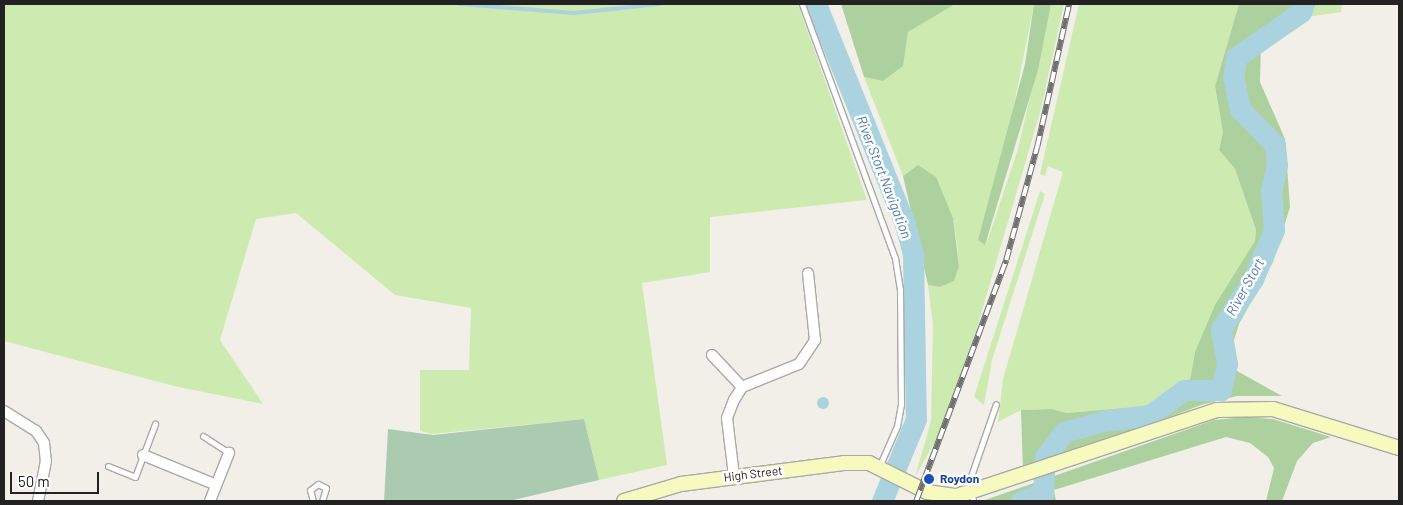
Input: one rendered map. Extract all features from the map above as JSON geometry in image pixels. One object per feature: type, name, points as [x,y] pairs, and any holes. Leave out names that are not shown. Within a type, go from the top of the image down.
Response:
[{"type":"main road","points":[[882,468],[910,484],[943,496],[972,497],[1046,467],[1217,410],[1273,409],[1399,448]]},
{"type":"main road","name":"High Street","points":[[624,501],[681,484],[734,476],[844,463],[882,468]]},
{"type":"street","points":[[734,476],[727,418],[742,387],[788,370],[807,355],[815,340],[816,320],[808,273]]},
{"type":"street","points":[[712,355],[742,387]]},
{"type":"street","points":[[4,412],[36,430],[44,443],[46,461],[38,501]]},
{"type":"street","points":[[210,501],[214,484],[229,453]]},
{"type":"street","points":[[143,455],[214,484]]},
{"type":"lane","points":[[802,4],[895,258],[900,290],[901,404],[897,426],[882,468]]},
{"type":"lane","points":[[972,497],[970,480],[996,404]]},
{"type":"lane","points":[[108,466],[135,477],[155,424]]},
{"type":"lane","points":[[203,436],[229,453]]},
{"type":"lane","points":[[313,501],[310,490],[318,484],[326,488],[322,501]]},
{"type":"green space","points":[[4,4],[798,4],[867,200],[710,217],[710,272],[642,283],[667,465],[599,480],[584,419],[432,434],[420,431],[420,370],[469,370],[471,308],[395,295],[296,213],[256,219],[220,340],[263,404],[178,387],[4,341]]},
{"type":"green space","points":[[841,4],[955,4],[908,32],[903,66],[883,81],[864,77]]},
{"type":"green space","points":[[1034,4],[986,245],[1018,149],[1051,4],[1064,4],[1041,109],[976,331],[940,433],[915,477],[931,421],[933,325],[928,285],[940,287],[959,266],[957,244],[953,218],[918,165],[903,176],[864,77],[883,81],[902,66],[908,32],[951,5]]},
{"type":"green space","points":[[1034,4],[1051,4],[1038,70],[985,245],[978,240],[1025,64]]},
{"type":"green space","points":[[1079,4],[1239,4],[1215,86],[1223,132],[1219,150],[1235,169],[1256,230],[1255,241],[1195,352],[1190,380],[1179,388],[1146,406],[1067,413],[1052,409],[1021,410],[998,422],[1003,379],[1063,172],[1048,166],[1045,176],[1040,174]]},
{"type":"green space","points":[[1239,4],[1313,4],[1261,44],[1260,82],[1285,139],[1290,207],[1273,262],[1239,324],[1229,356],[1230,367],[1282,396],[1237,396],[1201,405],[1023,473],[1021,410],[1052,409],[1067,413],[1146,406],[1190,380],[1195,352],[1215,305],[1255,241],[1256,230],[1235,169],[1219,150],[1223,132],[1215,86]]},
{"type":"green space","points":[[1313,4],[1342,4],[1341,12],[1295,19]]},
{"type":"green space","points":[[918,165],[936,177],[953,218],[959,266],[954,281],[940,287],[928,285],[903,176]]},
{"type":"green space","points":[[1040,191],[1045,194],[992,360],[984,405],[974,397]]},
{"type":"green space","points":[[1246,417],[1273,419],[1331,437],[1313,443],[1297,461],[1282,501],[1266,501],[1274,468],[1268,457],[1250,443],[1226,437],[1054,490],[1056,501],[982,501],[1214,420]]},
{"type":"green space","points":[[584,419],[599,480],[509,501],[384,501],[388,429],[433,435]]},
{"type":"water","points":[[821,397],[825,397],[829,403],[825,409],[821,409],[817,405],[817,401]]},
{"type":"waterway","points":[[459,4],[574,13],[660,4]]},
{"type":"waterway","name":"River Stort Navigation","points":[[816,4],[905,224],[913,254],[916,419],[882,501]]},
{"type":"waterway","name":"River Stort","points":[[1021,501],[1043,493],[1045,457],[1064,432],[1103,421],[1150,415],[1184,390],[1221,390],[1227,364],[1221,329],[1253,279],[1274,230],[1271,191],[1277,165],[1275,145],[1240,109],[1233,77],[1236,57],[1301,12],[1304,4]]},
{"type":"railway","points":[[916,501],[1006,260],[1037,147],[1069,4]]},
{"type":"place","name":"Roydon","points":[[929,479]]}]
